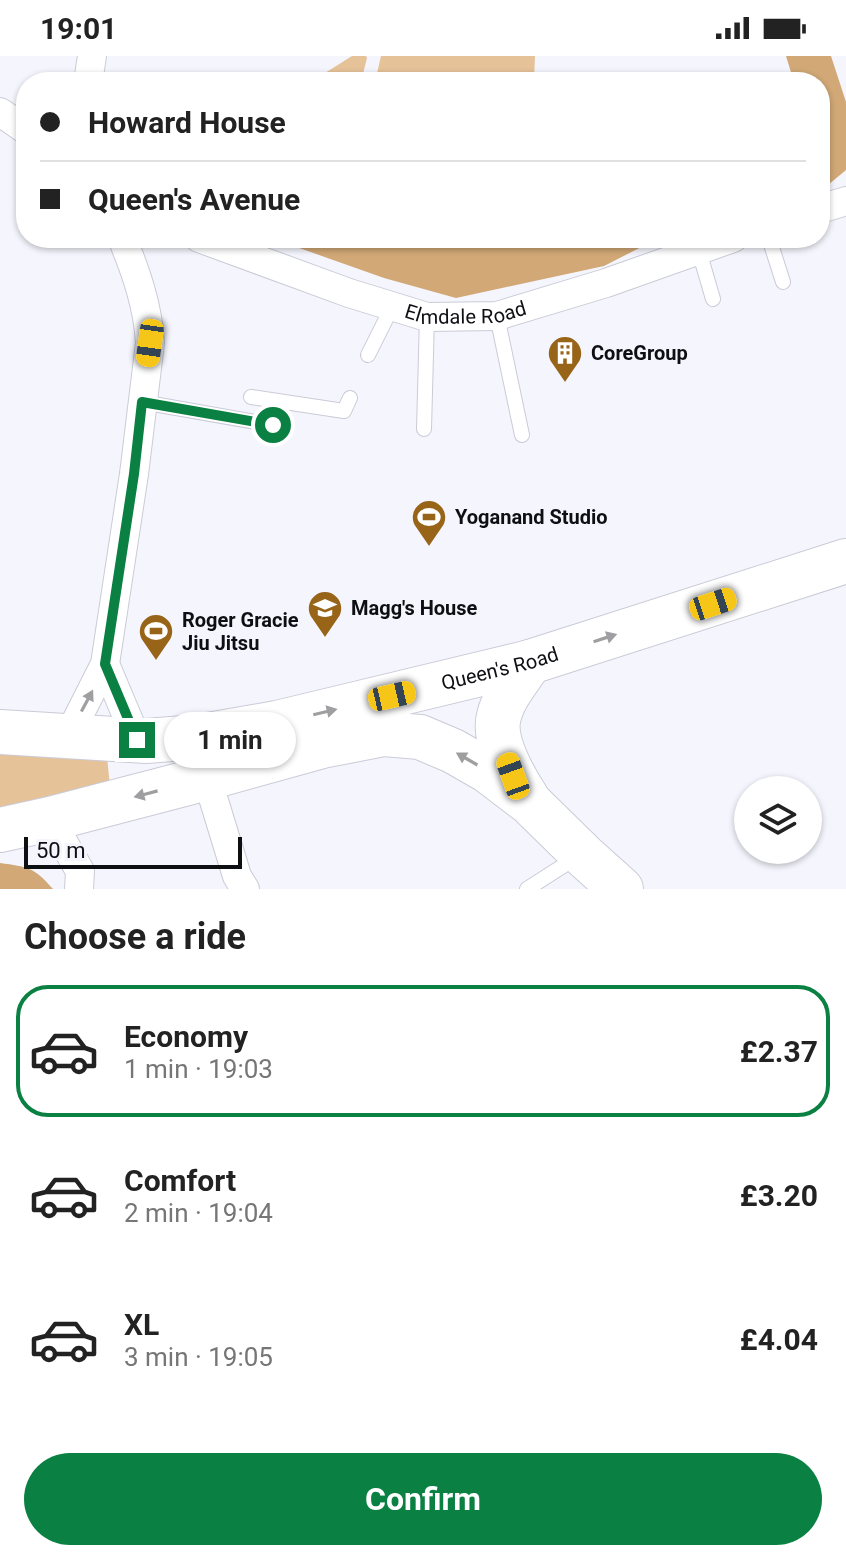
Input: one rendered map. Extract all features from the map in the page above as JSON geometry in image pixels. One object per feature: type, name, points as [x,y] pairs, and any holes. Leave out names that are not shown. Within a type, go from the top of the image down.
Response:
[{"type":"main road","name":"Queen's Road","points":[[0,732],[137,740],[197,737],[250,728],[530,662],[846,561]]},
{"type":"main road","points":[[530,662],[498,717],[497,731],[513,776],[530,803]]},
{"type":"main road","points":[[0,830],[322,746],[384,734],[420,737],[488,771],[530,803],[621,889]]},
{"type":"street","points":[[68,737],[105,664],[150,343],[149,321],[127,248]]},
{"type":"street","name":"Elmdale Road","points":[[227,248],[427,317],[497,316],[707,248]]},
{"type":"street","points":[[105,664],[137,740]]},
{"type":"street","points":[[207,778],[240,885]]},
{"type":"street","points":[[50,819],[80,871],[79,889]]},
{"type":"lane","points":[[772,248],[783,282]]},
{"type":"lane","points":[[699,251],[713,299]]},
{"type":"lane","points":[[368,355],[392,307]]},
{"type":"lane","points":[[497,316],[522,435]]},
{"type":"lane","points":[[424,429],[427,317]]},
{"type":"lane","points":[[251,397],[344,411],[350,398]]},
{"type":"lane","points":[[142,402],[273,425]]},
{"type":"lane","points":[[527,889],[582,854]]},
{"type":"shaded area","points":[[352,56],[367,58],[364,72],[327,72]]},
{"type":"shaded area","points":[[381,56],[535,56],[534,72],[377,72]]},
{"type":"shaded area","points":[[786,56],[831,56],[846,102],[846,170],[830,183],[830,72],[791,72]]},
{"type":"shaded area","points":[[299,248],[639,248],[604,266],[456,298],[384,278]]},
{"type":"shaded area","points":[[0,754],[107,757],[110,786],[0,811]]},
{"type":"shaded area","points":[[0,863],[30,869],[53,889],[0,889]]},
{"type":"place","name":"CoreGroup","points":[[565,384]]},
{"type":"place","name":"Yoganand Studio","points":[[429,548]]},
{"type":"place","name":"Magg's House","points":[[325,639]]},
{"type":"place","name":"Roger Gracie Jiu Jitsu","points":[[156,662]]},
{"type":"route","points":[[137,740],[105,664],[142,402],[273,425]]}]
